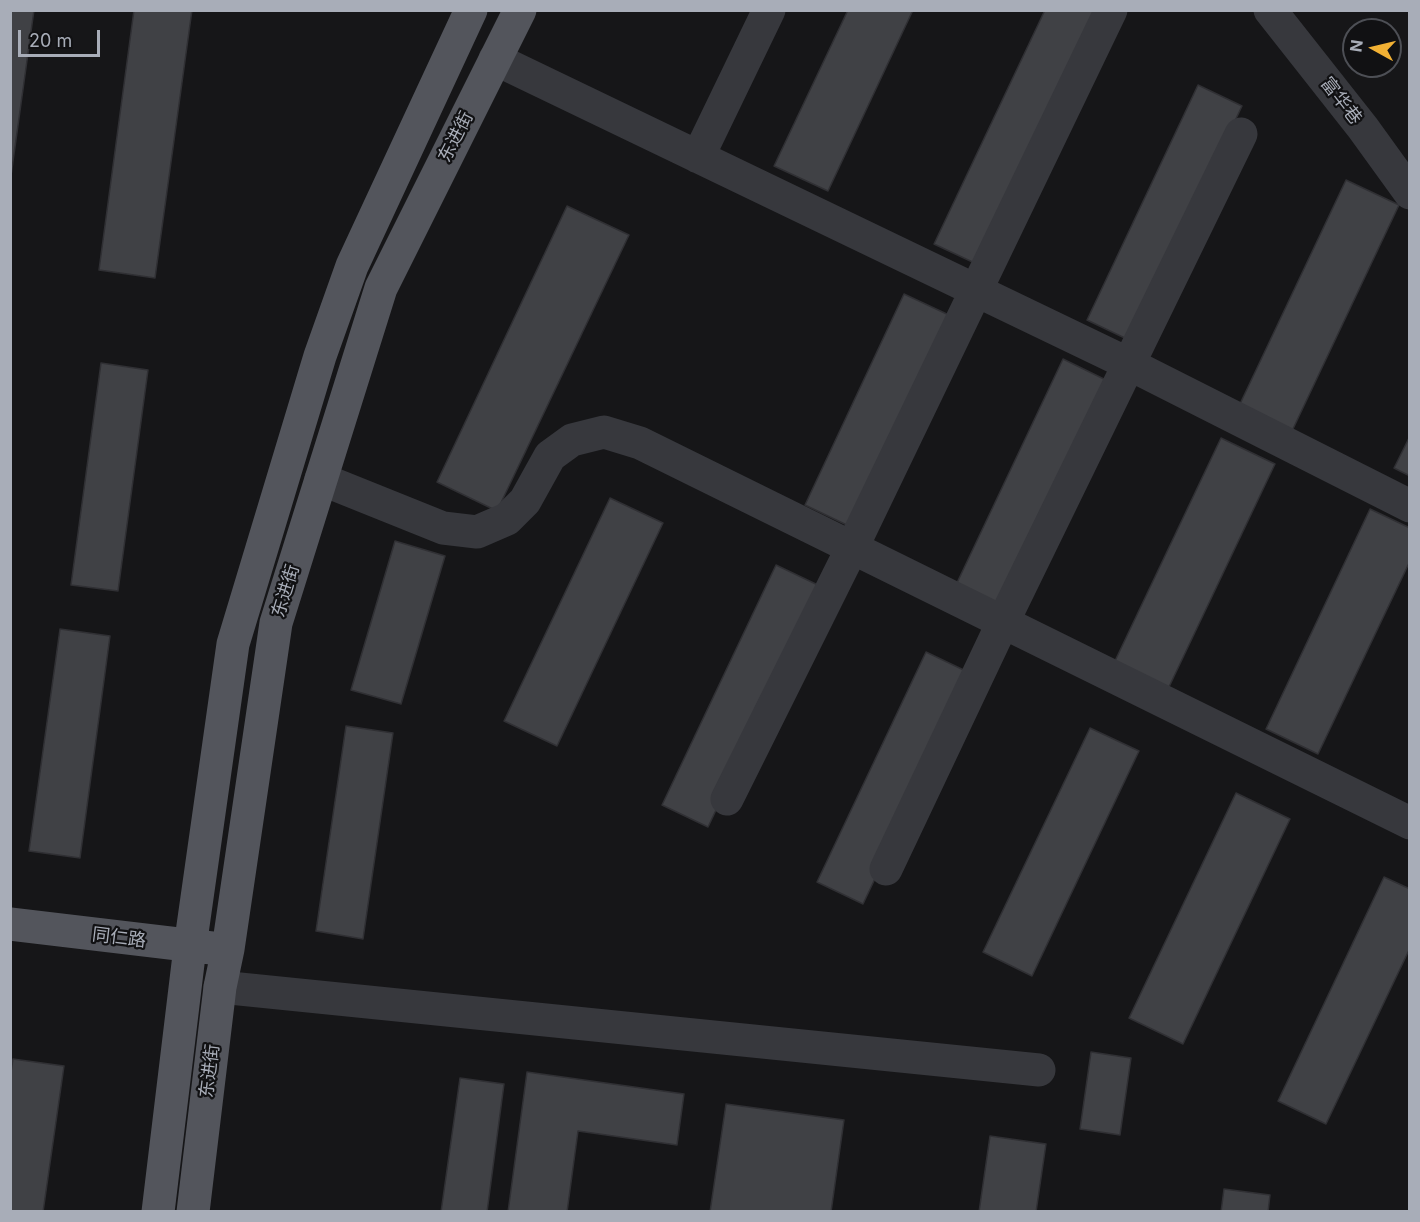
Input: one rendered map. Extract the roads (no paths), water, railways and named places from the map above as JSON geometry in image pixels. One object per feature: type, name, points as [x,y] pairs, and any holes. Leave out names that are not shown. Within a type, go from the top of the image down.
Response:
[{"type":"main road","name":"东进街","points":[[158,1212],[189,958],[233,644],[320,356],[352,266],[471,10]]},
{"type":"main road","name":"东进街","points":[[194,1212],[224,969],[276,622],[381,288],[520,10]]},
{"type":"main road","name":"同仁路","points":[[10,924],[189,958],[224,969]]},
{"type":"main road","name":"同仁路","points":[[10,946],[189,958]]},
{"type":"street","points":[[698,157],[769,10]]},
{"type":"street","points":[[727,799],[852,548],[1111,10]]},
{"type":"street","name":"富华巷","points":[[1270,10],[1363,128],[1410,193]]},
{"type":"street","points":[[495,59],[1129,364],[1410,506]]},
{"type":"street","points":[[886,869],[1003,622],[1241,134]]},
{"type":"street","points":[[321,479],[443,528],[477,532],[507,519],[525,501],[550,456],[572,440],[604,432],[640,442],[1410,823]]},
{"type":"street","points":[[224,969],[1039,1070]]}]
